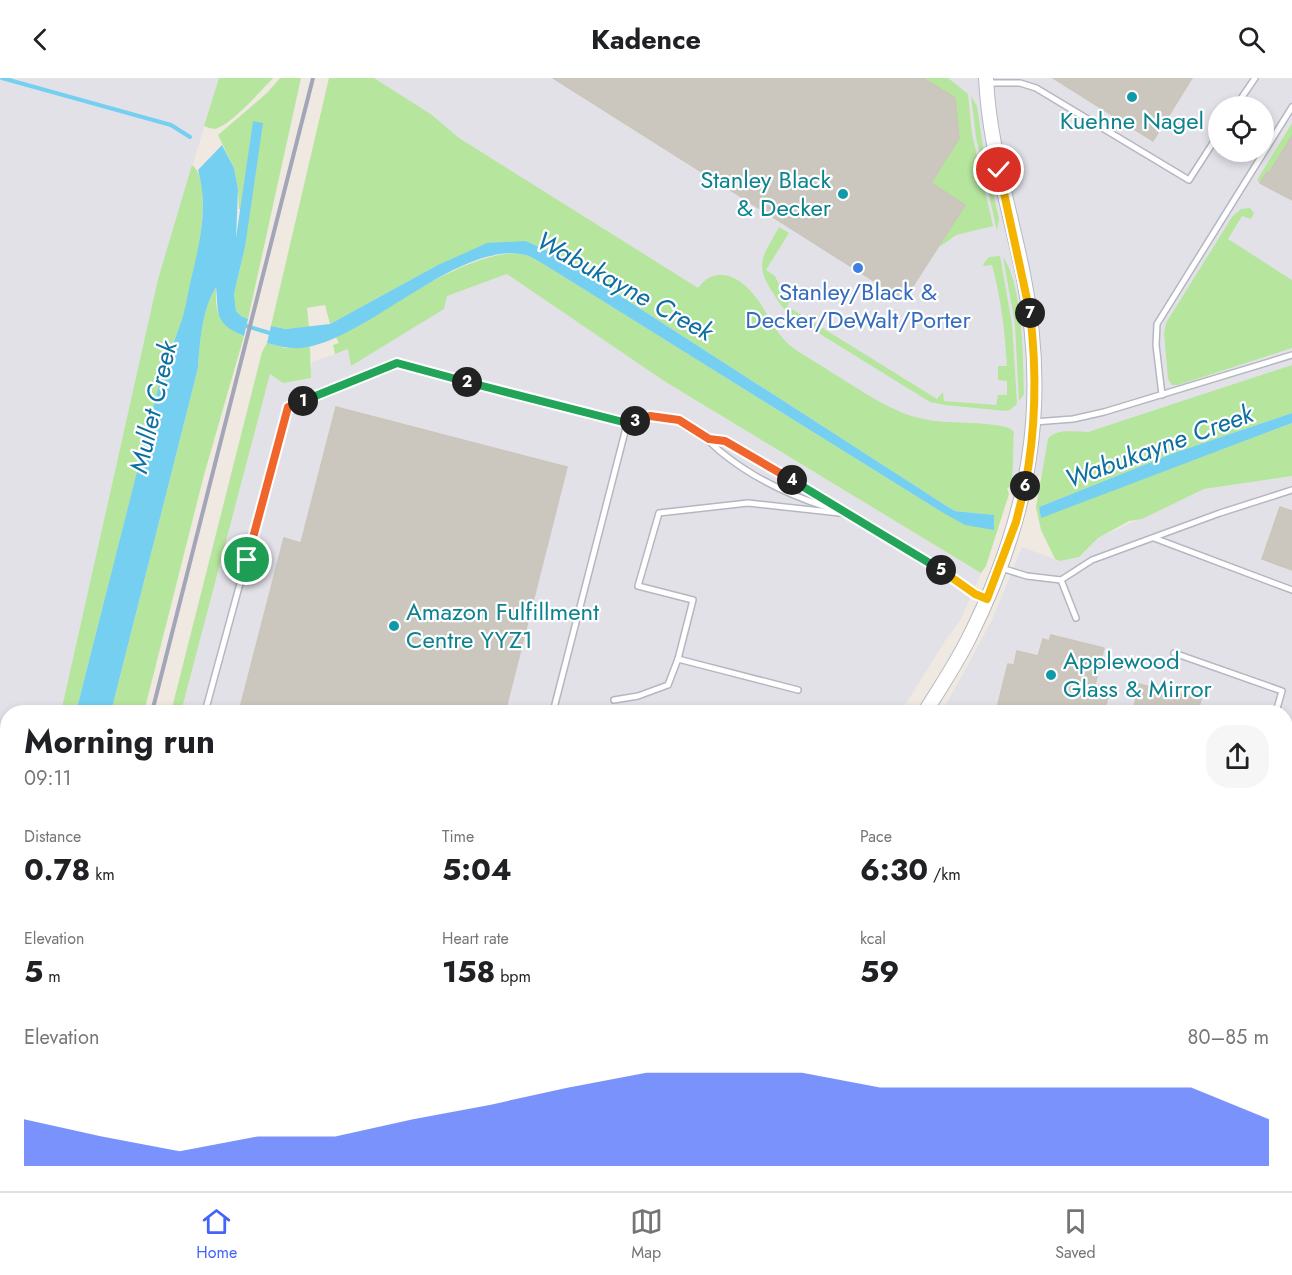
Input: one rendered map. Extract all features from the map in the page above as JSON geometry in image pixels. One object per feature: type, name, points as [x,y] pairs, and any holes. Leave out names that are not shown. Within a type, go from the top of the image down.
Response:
[{"type":"street","points":[[929,705],[968,640],[1000,567],[1016,522],[1025,487],[1034,422],[1034,351],[1030,314],[994,144],[986,81]]},
{"type":"lane","points":[[1243,96],[1255,78]]},
{"type":"lane","points":[[986,81],[1020,83],[1036,88],[1190,180],[1208,151]]},
{"type":"lane","points":[[1162,395],[1156,324],[1292,107]]},
{"type":"lane","points":[[1034,422],[1073,419],[1104,412],[1292,355]]},
{"type":"lane","points":[[207,705],[288,407],[397,363],[627,423],[650,416],[679,420],[709,439],[720,452],[765,480],[806,501],[849,514]]},
{"type":"lane","points":[[555,705],[627,423]]},
{"type":"lane","points":[[709,439],[725,441],[987,599]]},
{"type":"lane","points":[[1000,567],[1027,576],[1061,580],[1092,560],[1220,513],[1292,490]]},
{"type":"lane","points":[[614,700],[638,696],[668,685],[678,659],[693,600],[638,586],[659,513],[748,503],[849,514]]},
{"type":"lane","points":[[1154,538],[1292,590]]},
{"type":"lane","points":[[1061,580],[1076,618]]},
{"type":"lane","points":[[1174,653],[1282,691],[1278,705]]},
{"type":"lane","points":[[678,659],[798,690]]},
{"type":"shaded area","points":[[0,78],[219,78],[158,279],[63,705],[0,705]]},
{"type":"shaded area","points":[[343,78],[1292,78],[1292,384],[1007,488]]},
{"type":"shaded area","points":[[507,274],[664,381],[981,573],[961,619],[905,705],[183,705],[270,373],[310,378],[312,362],[349,349],[351,365],[447,296]]},
{"type":"shaded area","points":[[1292,476],[1292,705],[946,705],[991,622],[1022,547],[1060,561],[1079,557],[1098,538],[1204,489]]},
{"type":"green space","points":[[219,78],[273,78],[247,106],[224,125],[213,129],[204,126]]},
{"type":"green space","points":[[280,78],[301,78],[248,319],[236,311],[234,294],[245,247],[253,122],[241,209],[239,209],[234,168],[218,135],[267,93]]},
{"type":"green space","points":[[329,78],[374,78],[432,115],[459,138],[698,288],[705,281],[719,275],[726,275],[741,282],[754,295],[780,335],[792,347],[866,394],[891,407],[929,420],[994,425],[1011,429],[1014,432],[1012,480],[1010,487],[1007,488],[1009,494],[986,566],[981,573],[664,381],[507,274],[447,296],[444,309],[351,366],[348,349],[335,354],[333,345],[339,343],[336,337],[427,284],[477,261],[500,255],[520,254],[545,265],[940,511],[994,515],[955,511],[557,255],[526,241],[436,266],[330,324],[325,305],[307,308],[309,327],[286,329],[271,326]]},
{"type":"green space","points":[[923,78],[948,78],[968,94],[972,134],[993,226],[956,235],[941,246],[939,245],[965,205],[931,183],[959,138],[955,98]]},
{"type":"green space","points":[[971,96],[977,106],[984,154],[999,219],[997,231],[976,137]]},
{"type":"green space","points":[[1292,123],[1292,136],[1269,173],[1267,172],[1260,183],[1257,180],[1268,162],[1274,162],[1274,152]]},
{"type":"green space","points":[[192,165],[199,176],[202,217],[200,242],[190,291],[179,330],[167,355],[78,705],[63,705],[158,279]]},
{"type":"green space","points":[[1250,208],[1254,213],[1251,219],[1242,216],[1228,239],[1292,280],[1292,348],[1172,385],[1168,379],[1164,333],[1166,323],[1232,217],[1241,209]]},
{"type":"green space","points":[[779,227],[789,233],[766,270],[775,276],[781,289],[792,297],[787,306],[937,399],[943,392],[944,401],[996,405],[998,395],[1007,395],[1007,381],[998,380],[998,366],[1007,366],[1000,302],[992,265],[984,266],[983,264],[989,257],[1000,256],[1012,324],[1017,404],[1006,411],[930,402],[791,316],[781,305],[763,274],[765,252]]},
{"type":"green space","points":[[1003,257],[1015,285],[1021,323],[1024,394],[1019,401],[1015,324]]},
{"type":"green space","points":[[216,287],[218,313],[228,327],[244,336],[204,475],[146,705],[113,705],[198,368],[201,337],[211,296]]},
{"type":"green space","points":[[267,343],[285,348],[310,347],[311,378],[283,383],[270,374],[183,705],[173,705],[262,352]]},
{"type":"green space","points":[[1292,365],[1292,413],[1174,453],[1039,507],[1041,517],[1292,423],[1292,476],[1204,489],[1142,519],[1129,521],[1098,538],[1079,557],[1060,561],[1055,559],[1041,530],[1036,507],[1048,439],[1051,436],[1066,431],[1088,432]]},
{"type":"water","points":[[253,121],[263,123],[245,247],[234,294],[236,311],[248,319],[244,336],[222,322],[218,311],[216,287],[205,316],[198,368],[113,705],[78,705],[161,377],[186,305],[197,256],[203,213],[198,170],[222,145],[234,168],[238,189],[236,238]]},
{"type":"water","points":[[526,241],[557,255],[955,511],[994,515],[994,530],[965,525],[940,511],[545,265],[520,254],[495,255],[469,263],[442,276],[333,339],[298,348],[267,343],[271,326],[286,329],[330,324],[436,266],[487,243]]},
{"type":"water","points":[[1292,413],[1292,423],[1041,518],[1039,507],[1174,453]]},
{"type":"building","name":"Stanley Black & Decker","points":[[553,78],[923,78],[955,98],[959,138],[931,183],[965,205],[904,300]]},
{"type":"building","name":"Kuehne Nagel","points":[[1053,78],[1192,78],[1153,141]]},
{"type":"building","points":[[1292,136],[1292,200],[1260,183],[1267,172],[1269,173]]},
{"type":"building","name":"Amazon Fulfillment Centre YYZ1","points":[[336,407],[567,467],[507,705],[241,705],[284,538],[301,543]]},
{"type":"building","points":[[1280,507],[1292,511],[1292,570],[1262,559]]},
{"type":"building","name":"Applewood Glass & Mirror","points":[[1051,635],[1104,648],[1095,685],[1110,689],[1106,705],[998,705],[1008,664],[1014,665],[1017,651],[1038,656],[1043,639],[1049,641]]},
{"type":"building","points":[[1139,684],[1201,699],[1200,705],[1134,705]]},
{"type":"waterway","points":[[2,78],[171,125],[190,137]]},
{"type":"waterway","name":"Wabukayne Creek","points":[[243,325],[273,334]]},
{"type":"railway","points":[[154,705],[313,78]]},
{"type":"place","name":"Kuehne Nagel","points":[[1132,97]]},
{"type":"place","name":"Stanley Black & Decker","points":[[843,194]]},
{"type":"place","name":"Stanley/Black & Decker/DeWalt/Porter","points":[[858,268]]},
{"type":"place","name":"Amazon Fulfillment Centre YYZ1","points":[[394,626]]},
{"type":"place","name":"Applewood Glass & Mirror","points":[[1051,675]]},
{"type":"route","points":[[247,560],[288,407],[397,363],[627,423],[650,416],[679,420],[709,439],[725,441],[773,468],[933,565],[975,594],[987,599],[1016,522],[1030,460],[1034,422],[1034,351],[1030,314],[999,170]]},
{"type":"water label","name":"Mullet Creek","points":[[153,407]]}]
